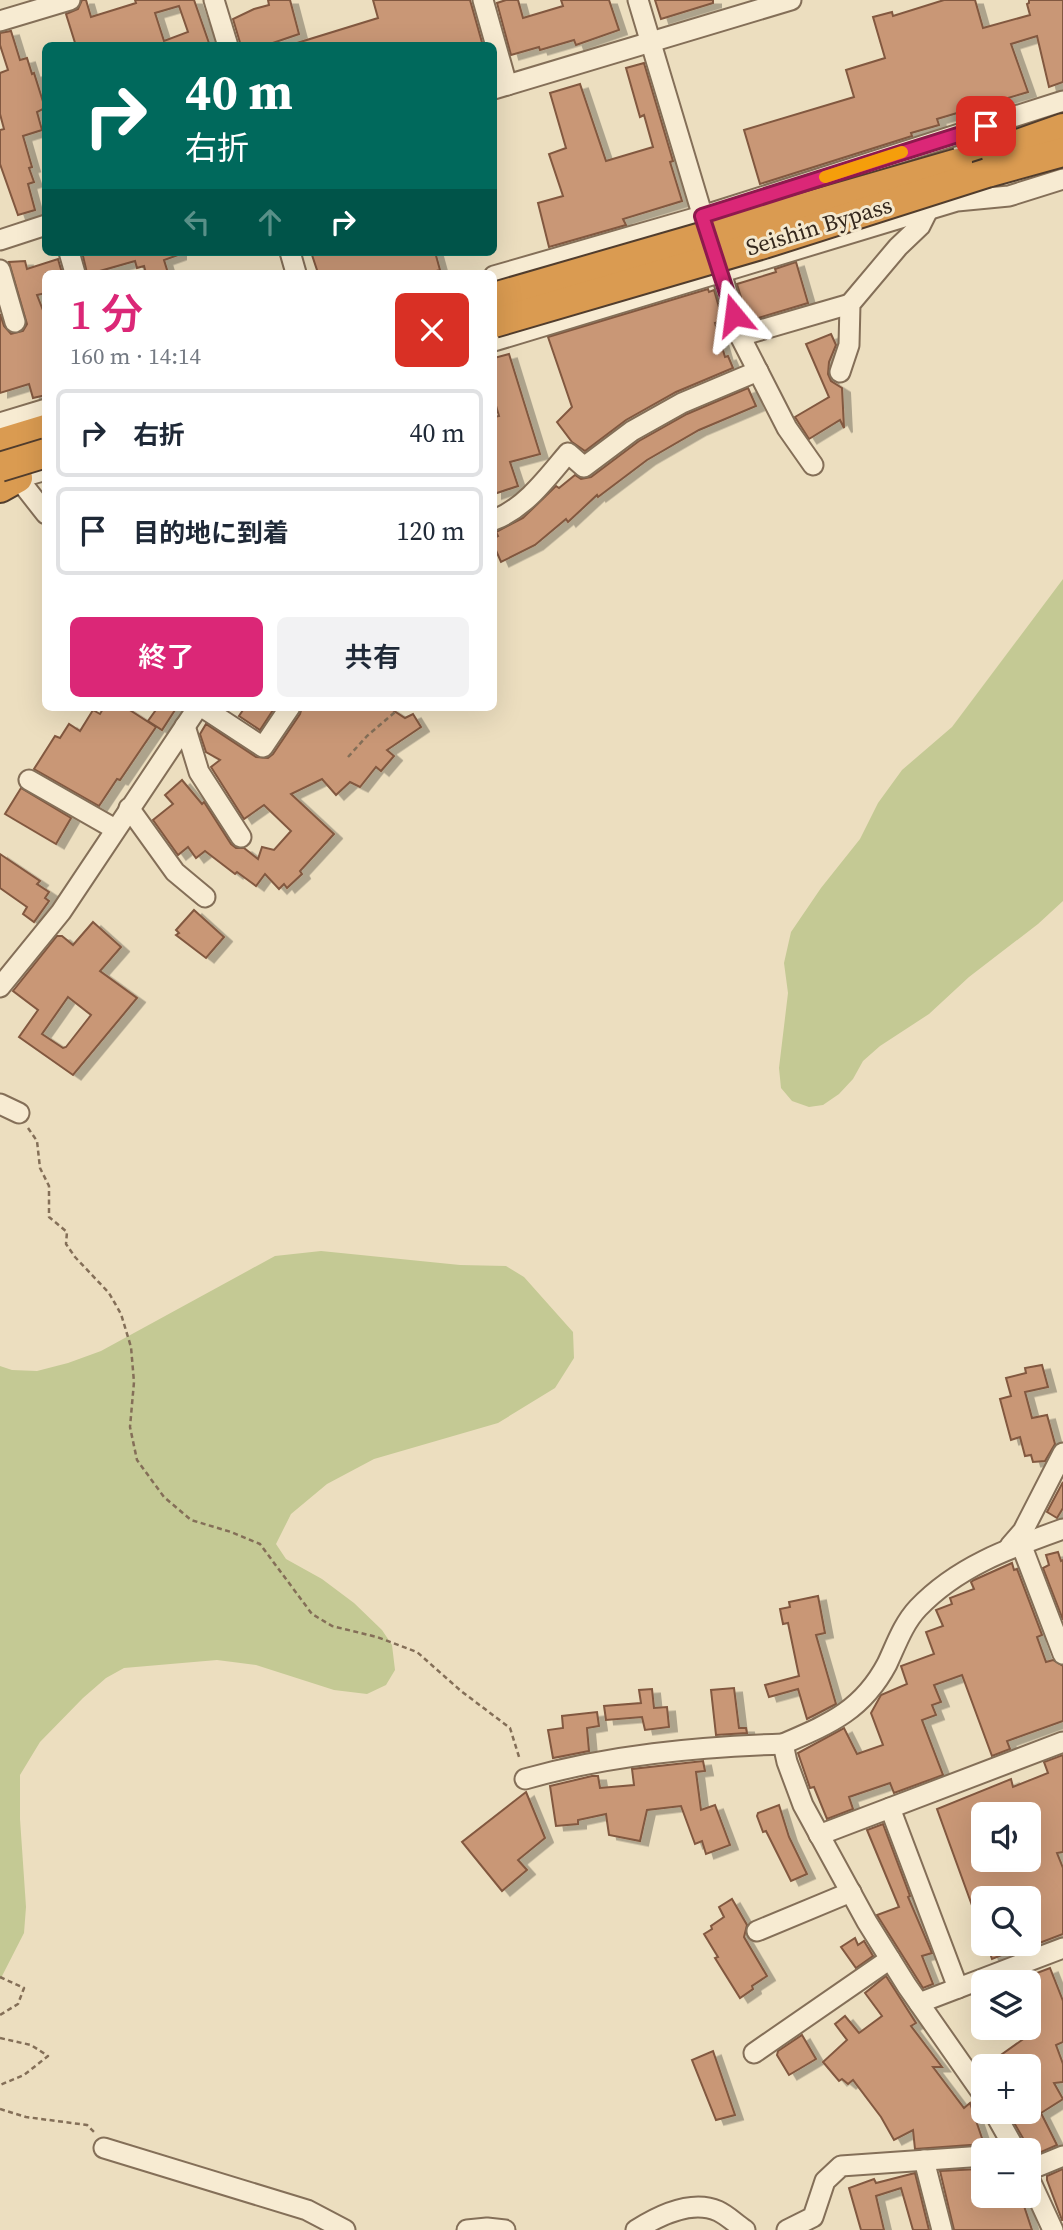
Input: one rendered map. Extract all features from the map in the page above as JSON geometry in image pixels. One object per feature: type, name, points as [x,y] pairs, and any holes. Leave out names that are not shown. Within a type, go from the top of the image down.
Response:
[{"type":"highway","points":[[984,165],[1063,130]]},
{"type":"highway","name":"Seishin Bypass","points":[[497,296],[984,165],[1063,152]]},
{"type":"highway","name":"Seishin Bypass","points":[[497,322],[764,244],[984,165]]},
{"type":"highway","points":[[0,443],[42,430]]},
{"type":"highway","points":[[6,477],[42,455]]},
{"type":"street","points":[[0,21],[18,8],[70,0]]},
{"type":"street","points":[[214,0],[227,42]]},
{"type":"street","points":[[483,0],[491,42]]},
{"type":"street","points":[[638,0],[740,336],[787,428],[813,465]]},
{"type":"street","points":[[500,87],[791,0]]},
{"type":"street","points":[[497,275],[702,216],[1063,101]]},
{"type":"street","points":[[497,340],[928,210],[967,199],[1009,196],[1063,179]]},
{"type":"street","points":[[740,336],[850,304],[919,226],[928,210]]},
{"type":"street","points":[[0,240],[42,226]]},
{"type":"street","points":[[0,270],[15,322]]},
{"type":"street","points":[[840,372],[849,345],[850,304]]},
{"type":"street","points":[[497,519],[534,494],[568,453],[584,467],[632,431],[682,403],[758,371]]},
{"type":"street","points":[[0,423],[42,410]]},
{"type":"street","points":[[0,456],[6,477],[42,510]]},
{"type":"street","points":[[6,477],[42,471]]},
{"type":"street","points":[[194,712],[263,747],[287,711]]},
{"type":"street","points":[[0,987],[61,912],[194,712]]},
{"type":"street","points":[[194,712],[199,772],[242,837]]},
{"type":"street","points":[[29,780],[115,829]]},
{"type":"street","points":[[129,808],[175,872],[205,897]]},
{"type":"street","points":[[0,1104],[19,1114]]},
{"type":"street","points":[[1012,1547],[1023,1531],[1063,1452]]},
{"type":"street","points":[[525,1779],[628,1757],[711,1746],[783,1744],[815,1730],[858,1705],[885,1668],[905,1625],[937,1590],[967,1568],[1012,1547],[1063,1529]]},
{"type":"street","points":[[1012,1547],[1063,1654]]},
{"type":"street","points":[[819,1835],[1063,1742]]},
{"type":"street","points":[[783,1744],[794,1784],[851,1892],[890,1959],[971,2077]]},
{"type":"street","points":[[890,1808],[958,1988]]},
{"type":"street","points":[[757,1931],[851,1892]]},
{"type":"street","points":[[919,2003],[1063,1948]]},
{"type":"street","points":[[754,2053],[890,1959]]},
{"type":"street","points":[[104,2148],[307,2210],[345,2230]]},
{"type":"street","points":[[1041,2165],[1063,2156]]},
{"type":"street","points":[[787,2230],[813,2217],[825,2181],[841,2166],[971,2157]]},
{"type":"street","points":[[924,2160],[942,2230]]},
{"type":"street","points":[[1041,2204],[1053,2230]]},
{"type":"street","points":[[636,2230],[667,2211],[705,2208],[718,2211],[745,2230]]},
{"type":"street","points":[[467,2230],[505,2230]]},
{"type":"path","points":[[348,757],[367,736],[397,711]]},
{"type":"path","points":[[19,1114],[37,1141],[40,1168],[49,1186],[49,1217],[67,1232],[66,1244],[109,1293],[121,1314],[131,1347],[134,1382],[130,1427],[137,1460],[164,1497],[191,1520],[260,1544],[312,1614],[332,1626],[377,1637],[417,1652],[461,1691],[510,1728],[525,1779]]},
{"type":"path","points":[[0,1977],[24,1988],[18,2004],[0,2015]]},
{"type":"path","points":[[0,2038],[31,2045],[48,2056],[24,2075],[0,2085]]},
{"type":"path","points":[[0,2109],[26,2117],[87,2125],[102,2141],[104,2148]]},
{"type":"green space","points":[[1063,579],[1063,901],[1038,924],[969,977],[929,1014],[880,1046],[863,1061],[853,1079],[839,1094],[823,1105],[809,1107],[792,1101],[781,1088],[779,1068],[788,993],[784,963],[791,932],[821,888],[860,839],[878,803],[902,770],[952,727]]},
{"type":"green space","points":[[321,1251],[460,1265],[506,1266],[524,1277],[573,1332],[574,1358],[555,1388],[498,1423],[374,1459],[327,1484],[291,1514],[276,1544],[286,1559],[322,1579],[354,1603],[382,1630],[392,1645],[395,1670],[386,1685],[367,1694],[334,1690],[256,1665],[217,1660],[124,1668],[106,1678],[83,1698],[40,1742],[20,1775],[26,1907],[24,1933],[0,1980],[0,1366],[12,1370],[37,1371],[68,1363],[101,1351],[275,1256]]},
{"type":"building","points":[[82,0],[86,0],[91,17],[136,3],[135,0],[194,0],[209,42],[75,42],[66,14],[78,9]],"holes":[[[179,6],[188,32],[164,41],[155,13]]]},
{"type":"building","points":[[268,0],[290,0],[299,34],[276,42],[240,42],[233,19],[269,5]]},
{"type":"building","points":[[373,0],[470,0],[482,42],[300,42],[378,18]]},
{"type":"building","points":[[518,0],[523,18],[563,6],[561,0],[609,0],[619,30],[576,45],[574,40],[511,55],[497,3]]},
{"type":"building","points":[[655,0],[713,0],[713,3],[661,19]]},
{"type":"building","points":[[944,0],[975,0],[983,28],[1030,15],[1027,4],[1029,0],[1063,0],[1063,82],[1049,87],[1037,36],[1011,44],[1028,92],[937,119],[939,125],[911,133],[912,136],[760,184],[744,130],[854,97],[846,70],[885,58],[873,17],[892,12],[893,16]]},
{"type":"building","points":[[11,31],[20,60],[27,58],[42,98],[42,110],[37,112],[42,130],[23,136],[32,167],[29,168],[34,182],[28,184],[35,210],[18,215],[0,164],[0,130],[4,129],[0,114],[0,73],[8,70],[0,45],[0,33]]},
{"type":"building","points":[[644,63],[682,201],[623,219],[626,225],[549,247],[538,203],[563,196],[549,154],[566,148],[550,93],[580,84],[606,161],[653,147],[644,115],[640,117],[626,68]]},
{"type":"building","points":[[83,256],[175,256],[164,260],[167,270],[145,270],[144,266],[137,268],[135,261],[104,270],[86,270]]},
{"type":"building","points":[[312,256],[436,256],[440,270],[317,270]]},
{"type":"building","points":[[58,259],[61,270],[42,270],[42,294],[37,295],[42,308],[42,396],[33,398],[29,384],[0,393],[0,314],[4,326],[11,334],[23,331],[27,324],[9,262],[25,261],[27,269]]},
{"type":"building","points":[[796,262],[808,303],[748,321],[737,284],[776,272],[775,269]]},
{"type":"building","points":[[708,289],[709,292],[714,290],[723,321],[715,323],[725,357],[728,356],[733,368],[676,392],[626,420],[585,451],[572,442],[557,422],[572,407],[548,337]]},
{"type":"building","points":[[831,334],[836,345],[829,362],[828,374],[831,381],[842,388],[844,428],[840,420],[809,439],[795,417],[829,397],[806,344]]},
{"type":"building","points":[[509,354],[540,454],[510,462],[518,486],[497,493],[499,416],[497,357]]},
{"type":"building","points":[[748,388],[756,406],[699,430],[647,460],[598,497],[597,495],[568,522],[566,519],[535,545],[501,562],[497,553],[497,531],[523,518],[556,486],[559,488],[575,475],[581,479],[591,477],[639,441],[687,414]]},
{"type":"building","points":[[92,711],[100,714],[102,711],[131,711],[156,727],[99,806],[34,769],[55,736],[60,738],[69,724],[80,731]]},
{"type":"building","points":[[155,711],[174,711],[162,730],[148,721]]},
{"type":"building","points":[[242,711],[272,711],[260,730],[239,716]]},
{"type":"building","points":[[301,711],[394,711],[405,718],[413,714],[421,727],[387,750],[394,756],[381,771],[376,767],[360,787],[350,782],[336,795],[322,779],[291,794],[334,834],[300,871],[302,874],[287,888],[284,884],[279,889],[265,874],[256,886],[205,851],[196,858],[188,847],[178,855],[153,820],[173,804],[165,795],[182,780],[202,804],[204,802],[231,844],[236,848],[244,848],[258,859],[262,847],[274,850],[291,831],[264,805],[244,819],[211,767],[220,760],[206,752],[200,734],[206,724],[256,757],[268,758]]},
{"type":"building","points":[[21,788],[71,818],[56,844],[5,814]]},
{"type":"building","points":[[0,854],[40,881],[37,884],[49,892],[45,898],[49,901],[34,922],[23,914],[27,907],[0,888]]},
{"type":"building","points":[[194,910],[224,937],[206,958],[176,935],[179,933],[176,930]]},
{"type":"building","points":[[93,922],[121,947],[100,971],[137,998],[73,1075],[19,1037],[38,1010],[13,991],[57,936],[62,936],[73,945]],"holes":[[[68,997],[91,1015],[66,1047],[63,1048],[42,1034]]]},
{"type":"building","points":[[1042,1365],[1048,1387],[1025,1392],[1032,1418],[1047,1415],[1055,1444],[1045,1461],[1033,1462],[1031,1455],[1025,1456],[1020,1437],[1011,1440],[1000,1399],[1011,1396],[1006,1378],[1026,1373],[1025,1368]]},
{"type":"building","points":[[1063,1482],[1063,1508],[1057,1518],[1047,1512]]},
{"type":"building","points":[[1058,1552],[1061,1561],[1063,1560],[1063,1620],[1043,1568],[1049,1565],[1046,1555]]},
{"type":"building","points":[[1012,1563],[1014,1570],[1017,1569],[1042,1635],[1037,1637],[1046,1662],[1053,1660],[1063,1666],[1063,1721],[1007,1741],[1010,1749],[992,1756],[962,1675],[934,1685],[941,1702],[932,1705],[936,1715],[922,1720],[943,1775],[894,1793],[890,1783],[849,1797],[853,1809],[827,1819],[814,1787],[810,1788],[798,1753],[844,1728],[857,1754],[883,1745],[871,1713],[881,1695],[907,1684],[901,1666],[934,1654],[926,1632],[943,1626],[936,1610],[952,1604],[950,1598],[974,1589],[971,1582],[974,1580]]},
{"type":"building","points":[[818,1596],[825,1633],[816,1635],[836,1704],[807,1719],[798,1689],[769,1697],[765,1685],[799,1676],[788,1623],[783,1624],[780,1609],[790,1607],[789,1602]]},
{"type":"building","points":[[734,1688],[739,1728],[746,1728],[747,1733],[716,1735],[711,1690]]},
{"type":"building","points":[[652,1689],[654,1708],[667,1707],[669,1727],[645,1730],[642,1717],[606,1720],[604,1706],[641,1703],[639,1690]]},
{"type":"building","points":[[597,1712],[599,1726],[587,1728],[589,1751],[553,1758],[548,1730],[563,1728],[562,1716]]},
{"type":"building","points":[[1063,1755],[1063,1852],[1057,1853],[1063,1868],[1063,1934],[1041,1942],[1041,1886],[971,1886],[971,1903],[937,1809],[1011,1779],[1013,1787],[1048,1773],[1044,1762]]},
{"type":"building","points":[[703,1761],[705,1771],[696,1772],[701,1810],[715,1805],[730,1845],[706,1854],[702,1841],[695,1844],[681,1806],[647,1810],[640,1841],[609,1835],[606,1814],[578,1820],[578,1824],[556,1826],[550,1786],[592,1776],[598,1776],[600,1788],[634,1785],[632,1769]]},
{"type":"building","points":[[526,1792],[545,1838],[518,1860],[527,1870],[502,1891],[462,1842]]},
{"type":"building","points":[[779,1805],[789,1837],[807,1874],[791,1881],[757,1816],[758,1813]]},
{"type":"building","points":[[883,1824],[910,1896],[908,1897],[932,1953],[922,1956],[933,1984],[923,1988],[877,1915],[899,1907],[867,1830]]},
{"type":"building","points":[[732,1899],[747,1925],[744,1937],[767,1976],[740,1998],[715,1958],[718,1957],[704,1934],[724,1917],[719,1907]]},
{"type":"building","points":[[855,1938],[858,1945],[864,1941],[873,1956],[856,1968],[841,1947]]},
{"type":"building","points":[[1050,1968],[1063,2001],[1063,2042],[1056,2045],[1063,2064],[1063,2082],[1054,2083],[1063,2099],[1041,2113],[1041,2054],[1002,2054],[1022,2040],[1041,2040],[1041,1971]]},
{"type":"building","points":[[886,1976],[916,2023],[911,2026],[942,2067],[933,2067],[964,2108],[970,2103],[971,2124],[977,2124],[982,2138],[971,2138],[971,2145],[915,2149],[913,2130],[894,2140],[881,2117],[853,2080],[848,2084],[842,2079],[839,2081],[823,2062],[847,2040],[835,2024],[845,2016],[859,2033],[882,2016],[865,1993]]},
{"type":"building","points":[[802,2035],[816,2059],[789,2075],[777,2055],[778,2051]]},
{"type":"building","points":[[713,2051],[735,2115],[716,2120],[692,2060]]},
{"type":"building","points":[[1041,2113],[1057,2145],[1041,2152],[1041,2138],[1023,2138],[1015,2124],[1041,2124]]},
{"type":"building","points":[[971,2169],[971,2208],[1025,2208],[1032,2230],[954,2230],[940,2171]]},
{"type":"building","points":[[1063,2169],[1063,2220],[1062,2220],[1047,2176]]},
{"type":"building","points":[[915,2173],[929,2230],[913,2230],[901,2188],[876,2196],[884,2230],[861,2230],[849,2188],[874,2179],[876,2183]]},
{"type":"slow traffic","points":[[825,177],[902,152]]},
{"type":"route","points":[[734,315],[702,216],[986,126]]}]
